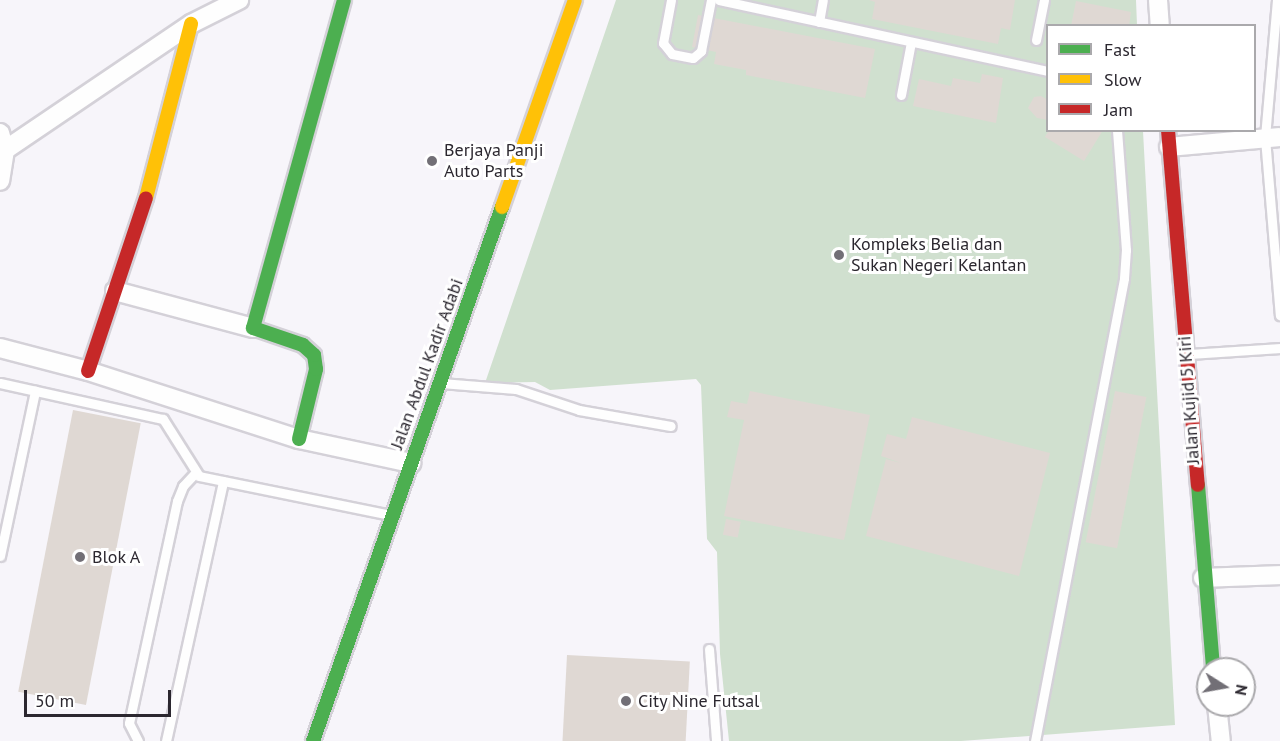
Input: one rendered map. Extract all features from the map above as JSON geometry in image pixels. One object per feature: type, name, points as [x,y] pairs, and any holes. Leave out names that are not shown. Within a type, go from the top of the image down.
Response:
[{"type":"street","points":[[0,181],[3,141],[191,24],[239,0]]},
{"type":"street","points":[[253,328],[344,0]]},
{"type":"street","name":"Jalan Abdul Kadir Adabi","points":[[313,741],[575,0]]},
{"type":"street","points":[[1158,0],[1160,24]]},
{"type":"street","points":[[88,370],[144,205],[191,24]]},
{"type":"street","points":[[1169,139],[1273,138]]},
{"type":"street","name":"Jalan Kujid 5 Kiri","points":[[1169,139],[1203,578],[1212,657]]},
{"type":"street","points":[[115,291],[253,328],[303,345],[314,355],[316,369],[299,439]]},
{"type":"street","points":[[0,348],[88,370],[299,439],[411,463]]},
{"type":"street","points":[[1203,578],[1280,574]]},
{"type":"street","points":[[1218,717],[1221,741]]},
{"type":"lane","points":[[671,0],[663,43],[672,54],[693,57],[701,51],[711,0]]},
{"type":"lane","points":[[718,0],[1046,71]]},
{"type":"lane","points":[[819,22],[823,0]]},
{"type":"lane","points":[[1036,40],[1044,0]]},
{"type":"lane","points":[[1276,0],[1273,138],[1280,315]]},
{"type":"lane","points":[[901,95],[911,42]]},
{"type":"lane","points":[[1035,741],[1124,278],[1126,250],[1118,132]]},
{"type":"lane","points":[[1185,354],[1280,348]]},
{"type":"lane","points":[[0,383],[163,419],[170,425],[195,473],[223,481],[393,516]]},
{"type":"lane","points":[[439,383],[516,389],[579,410],[671,426]]},
{"type":"lane","points":[[0,556],[34,391]]},
{"type":"lane","points":[[138,741],[129,723],[177,501],[183,486],[195,473]]},
{"type":"lane","points":[[166,741],[223,481]]},
{"type":"lane","points":[[709,649],[716,741]]},
{"type":"green space","name":"Kompleks Belia dan Sukan Negeri Kelantan","points":[[616,0],[1136,0],[1137,24],[1046,24],[1046,132],[1143,132],[1175,725],[961,741],[729,741],[720,654],[717,552],[707,539],[701,385],[696,379],[550,390],[535,382],[485,383]]},
{"type":"building","points":[[869,0],[1015,0],[1010,30],[1001,28],[998,44],[872,19],[875,2]]},
{"type":"building","points":[[1076,1],[1131,12],[1129,24],[1071,24]]},
{"type":"building","points":[[698,15],[875,49],[865,98],[746,75],[746,70],[714,64],[716,52],[692,47]]},
{"type":"building","points":[[982,74],[1003,78],[996,123],[913,106],[919,79],[951,86],[953,78],[980,83]]},
{"type":"building","points":[[1041,96],[1046,99],[1046,120],[1037,118],[1028,108],[1034,97]]},
{"type":"building","points":[[1048,132],[1102,132],[1084,161],[1045,137]]},
{"type":"building","points":[[750,391],[870,415],[844,540],[724,516],[744,420],[727,417],[731,401],[747,404]]},
{"type":"building","points":[[1115,391],[1146,397],[1117,548],[1086,542]]},
{"type":"building","name":"Blok A","points":[[73,410],[141,423],[86,705],[18,692]]},
{"type":"building","points":[[912,417],[1050,453],[1019,576],[866,536],[886,459],[901,463],[881,456],[887,434],[906,439]]},
{"type":"building","points":[[726,519],[741,522],[738,538],[723,535]]},
{"type":"building","name":"City Nine Futsal","points":[[567,655],[690,661],[686,741],[562,741]]},
{"type":"traffic: fast","points":[[299,439],[316,369],[314,355],[303,345],[253,328],[344,0]]},
{"type":"traffic: fast","points":[[313,741],[502,207]]},
{"type":"traffic: fast","points":[[1198,485],[1212,657]]},
{"type":"traffic: slow","points":[[502,207],[575,0]]},
{"type":"traffic: slow","points":[[146,198],[191,24]]},
{"type":"traffic: jam","points":[[1168,132],[1198,485]]},
{"type":"traffic: jam","points":[[88,371],[146,198]]},
{"type":"place","name":"Berjaya Panji Auto Parts","points":[[432,161]]},
{"type":"place","name":"Kompleks Belia dan Sukan Negeri Kelantan","points":[[839,255]]},
{"type":"place","name":"Blok A","points":[[80,557]]},
{"type":"place","name":"City Nine Futsal","points":[[626,701]]}]
